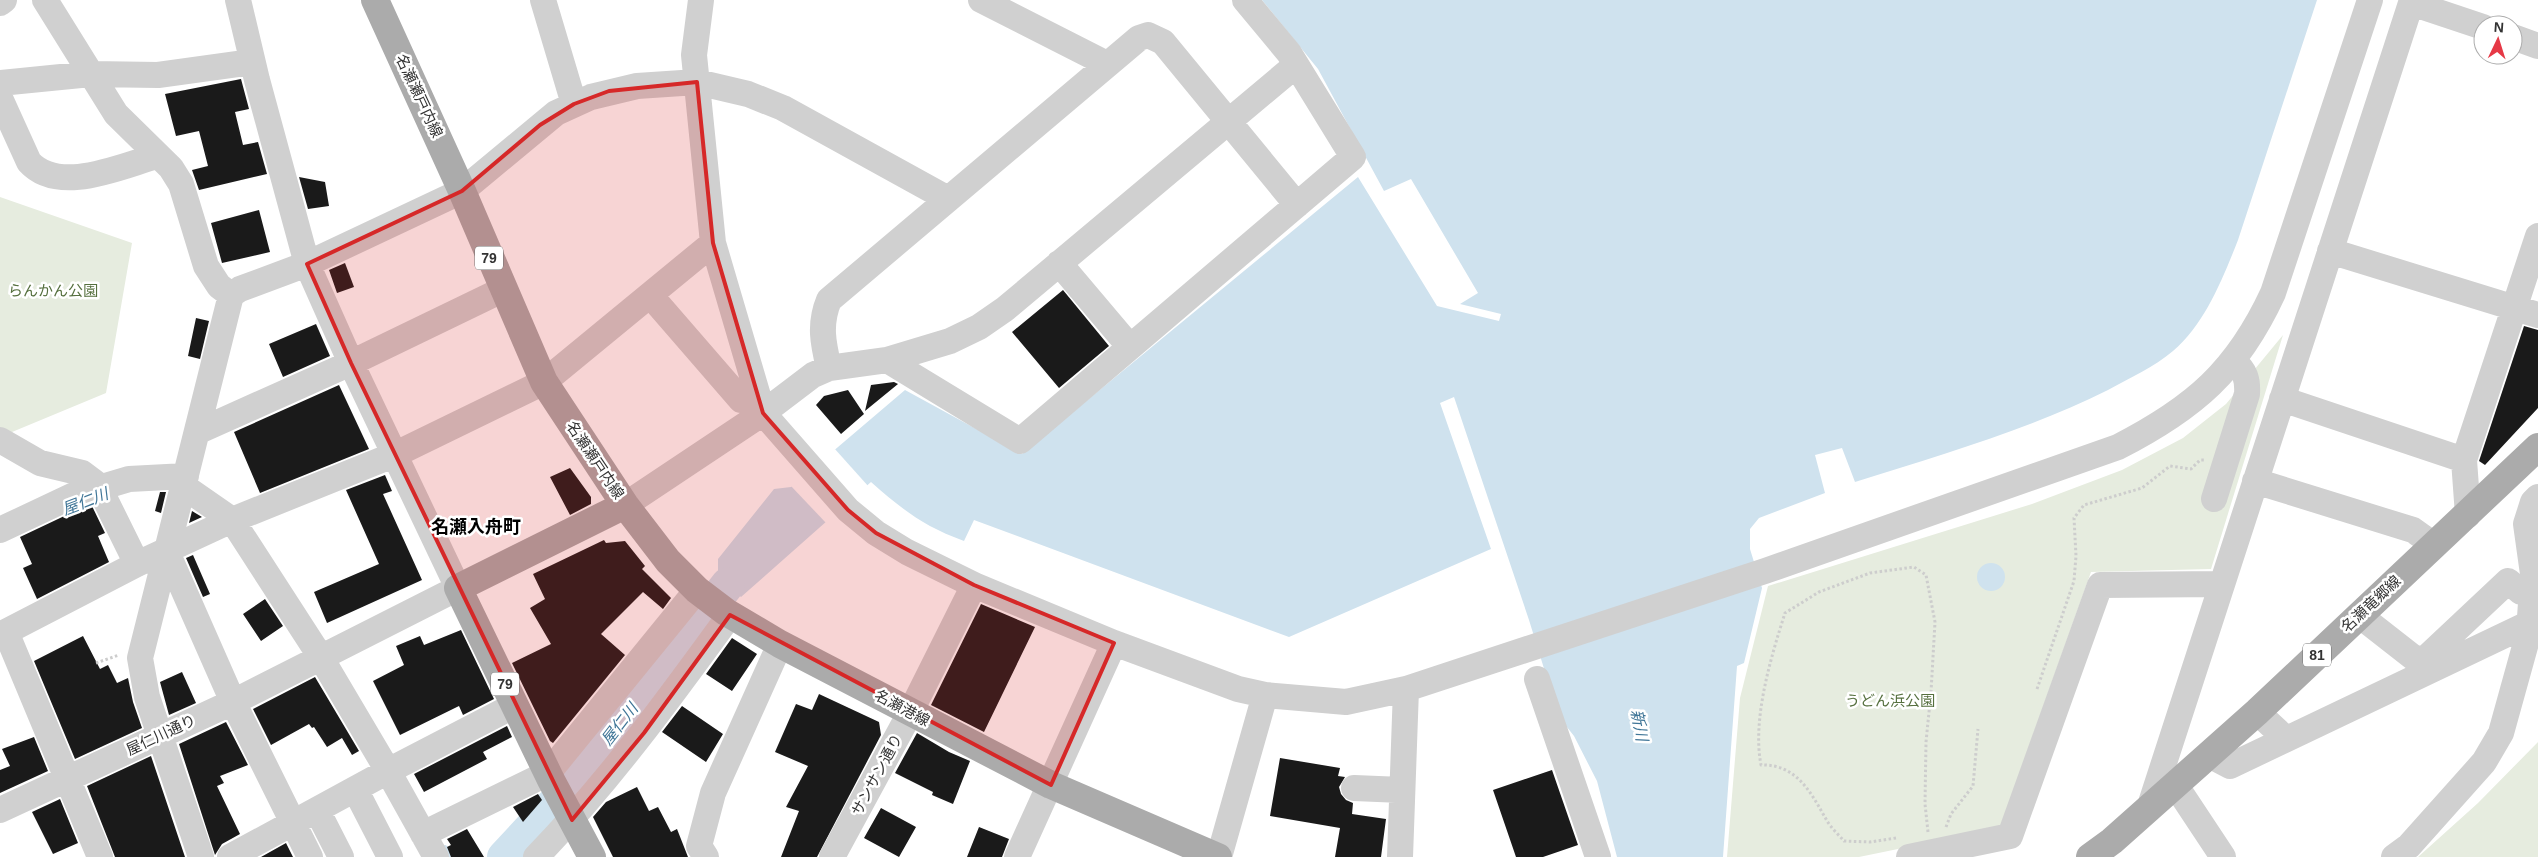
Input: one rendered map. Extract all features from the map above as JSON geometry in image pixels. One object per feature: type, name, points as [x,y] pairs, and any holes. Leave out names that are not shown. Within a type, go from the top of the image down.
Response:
[{"type":"main road","name":"名瀬瀬戸内線","points":[[375,0],[462,191],[502,290],[544,382],[625,505],[458,588]]},
{"type":"main road","name":"名瀬竜郷線","points":[[2090,857],[2149,809],[2209,756],[2358,615],[2468,515],[2538,447]]},
{"type":"main road","name":"名瀬港線","points":[[625,505],[668,561],[700,592],[728,614],[780,644],[910,713],[1051,785],[1218,857]]},
{"type":"main road","name":"79","points":[[458,588],[550,777],[592,857]]},
{"type":"street","points":[[0,3],[4,0]]},
{"type":"street","points":[[45,0],[116,114],[171,168],[181,184],[206,266],[219,286],[231,295]]},
{"type":"street","points":[[238,0],[252,62],[307,264],[351,363],[396,454],[458,588]]},
{"type":"street","points":[[544,0],[574,104]]},
{"type":"street","points":[[701,0],[694,55],[713,243],[752,406]]},
{"type":"street","points":[[981,0],[1107,64]]},
{"type":"street","points":[[887,360],[1020,441],[1354,157],[1296,65],[1245,0]]},
{"type":"street","points":[[650,295],[848,510],[876,533],[907,552],[974,585],[1114,643],[1208,679],[1265,695],[1346,702],[1406,689],[1765,571],[2118,447],[2186,407],[2234,361],[2257,327],[2273,293],[2370,0]]},
{"type":"street","points":[[2149,809],[2411,1],[2473,23]]},
{"type":"street","points":[[829,368],[821,338],[823,315],[829,300],[1139,38],[1148,35],[1156,37],[1228,120],[1297,205]]},
{"type":"street","points":[[2523,41],[2538,46]]},
{"type":"street","points":[[0,83],[91,74],[158,75],[252,62]]},
{"type":"street","points":[[625,505],[752,406],[829,368],[887,360],[950,341],[979,327],[1059,263],[1296,65]]},
{"type":"street","points":[[201,857],[147,697],[140,658],[231,295],[240,289],[307,264],[462,191],[556,113],[609,91],[637,86],[697,82],[748,94],[783,108],[948,199]]},
{"type":"street","points":[[0,98],[29,162],[36,170],[46,175],[62,178],[76,177],[158,156]]},
{"type":"street","points":[[2468,515],[2464,460],[2526,312],[2538,236]]},
{"type":"street","points":[[100,857],[68,778],[3,634],[166,550],[232,520],[396,454],[544,382],[713,243]]},
{"type":"street","points":[[2330,251],[2526,312]]},
{"type":"street","points":[[1059,263],[1130,347]]},
{"type":"street","points":[[197,432],[351,363],[502,290]]},
{"type":"street","points":[[2214,499],[2247,394],[2248,381],[2243,369],[2234,361]]},
{"type":"street","points":[[2282,399],[2464,460]]},
{"type":"street","points":[[0,440],[40,463],[97,487],[137,564]]},
{"type":"street","points":[[0,530],[72,496],[97,487],[129,479],[185,481],[232,520],[320,656],[436,857]]},
{"type":"street","points":[[2255,481],[2414,530],[2434,545]]},
{"type":"street","points":[[2394,857],[2409,846],[2484,762],[2501,733],[2530,623],[2533,574],[2526,524],[2533,502],[2538,497]]},
{"type":"street","points":[[166,550],[233,702],[310,857]]},
{"type":"street","points":[[2358,615],[2414,658],[2425,659],[2508,581],[2522,592]]},
{"type":"street","points":[[1904,848],[2010,836],[2100,585],[2222,584]]},
{"type":"street","name":"サンサン通り","points":[[832,857],[910,713],[974,585]]},
{"type":"street","name":"屋仁川通り","points":[[0,810],[233,702],[320,656],[458,588]]},
{"type":"street","points":[[423,834],[550,777],[700,592]]},
{"type":"street","points":[[536,857],[569,815],[644,733],[728,614]]},
{"type":"street","points":[[2209,756],[2230,766],[2530,623]]},
{"type":"street","points":[[1017,857],[1114,643]]},
{"type":"street","points":[[706,857],[699,846],[713,793],[780,644]]},
{"type":"street","points":[[1537,679],[1598,857]]},
{"type":"street","points":[[1400,857],[1406,689]]},
{"type":"street","points":[[1218,857],[1265,695]]},
{"type":"street","points":[[230,857],[354,789],[515,705]]},
{"type":"street","points":[[2257,712],[2286,739]]},
{"type":"street","points":[[2176,786],[2223,857]]},
{"type":"street","points":[[1354,788],[1402,790]]},
{"type":"street","points":[[354,789],[390,857]]},
{"type":"street","points":[[317,810],[342,857]]},
{"type":"path","points":[[2035,694],[2074,581],[2076,563],[2074,518],[2084,505],[2095,500],[2129,493],[2142,488],[2170,466],[2191,469],[2200,460],[2227,456]]},
{"type":"path","points":[[1904,848],[1870,842],[1844,841],[1827,821],[1817,800],[1803,782],[1791,772],[1770,765],[1761,765],[1758,749],[1770,665],[1785,613],[1819,592],[1852,578],[1896,568],[1914,567],[1926,575],[1935,622],[1926,742],[1925,804],[1928,834],[1937,832]]},
{"type":"path","points":[[1950,829],[1945,830],[1952,814],[1973,786],[1978,730]]},
{"type":"highlighted area","points":[[697,82],[713,243],[763,413],[848,510],[876,533],[974,585],[1114,643],[1051,785],[730,615],[644,733],[572,820],[351,363],[307,264],[462,191],[540,125],[574,104],[609,91]]},
{"type":"green space","name":"らんかん公園","points":[[0,197],[132,243],[106,393],[0,437]]},
{"type":"green space","name":"うどん浜公園","points":[[2283,335],[2211,569],[2091,572],[2000,828],[1859,857],[1727,857],[1740,698],[1768,586],[2032,504],[2122,470],[2183,438],[2226,404]]},
{"type":"green space","points":[[2538,742],[2538,857],[2418,857],[2478,803]]},
{"type":"water","name":"新川","points":[[1262,0],[2317,0],[2238,240],[2212,300],[2195,328],[2173,351],[2158,362],[2108,390],[2015,430],[1951,452],[1855,482],[1842,448],[1815,455],[1825,493],[1759,518],[1750,529],[1750,549],[1762,588],[1744,663],[1737,666],[1723,857],[1617,857],[1597,781],[1574,736],[1559,717],[1529,620],[1454,397],[1440,403],[1491,549],[1289,637],[974,520],[964,541],[925,523],[893,501],[871,482],[741,597],[718,575],[718,559],[774,489],[791,487],[905,390],[1022,454],[1358,177],[1437,306],[1499,321],[1501,314],[1460,304],[1478,293],[1411,179],[1384,191],[1318,69]]},
{"type":"water","points":[[1991,563],[2001,567],[2005,577],[2001,587],[1991,591],[1981,587],[1977,577],[1981,567]]},
{"type":"pier","points":[[834,448],[869,487],[827,524],[790,485]]},
{"type":"building","points":[[241,79],[249,109],[235,112],[243,145],[258,142],[267,174],[199,190],[192,170],[208,166],[199,131],[176,136],[165,94]]},
{"type":"building","points":[[299,177],[325,182],[329,206],[308,209]]},
{"type":"building","points":[[259,210],[270,252],[222,263],[211,223]]},
{"type":"building","points":[[345,263],[354,287],[337,293],[329,270]]},
{"type":"building","points":[[1063,290],[1109,346],[1059,388],[1012,332]]},
{"type":"building","points":[[196,318],[209,321],[200,359],[188,356]]},
{"type":"building","points":[[316,324],[330,356],[283,377],[269,344]]},
{"type":"building","points":[[2524,326],[2538,330],[2538,408],[2485,465],[2479,461]]},
{"type":"building","points":[[894,382],[898,384],[865,411],[871,385]]},
{"type":"building","points":[[339,385],[369,449],[260,493],[234,432]]},
{"type":"building","points":[[848,390],[864,414],[841,434],[816,405],[824,396]]},
{"type":"building","points":[[570,468],[591,497],[591,504],[570,515],[550,477]]},
{"type":"building","points":[[385,475],[392,491],[383,494],[422,580],[327,623],[314,592],[379,564],[346,490]]},
{"type":"building","points":[[160,492],[166,492],[161,513],[155,511]]},
{"type":"building","points":[[92,506],[105,533],[98,536],[109,562],[37,599],[23,568],[32,564],[20,537],[77,510]]},
{"type":"building","points":[[192,511],[202,517],[189,523]]},
{"type":"building","points":[[604,540],[606,543],[625,541],[645,566],[642,569],[671,598],[663,609],[643,592],[601,634],[625,655],[553,743],[550,741],[512,663],[551,644],[530,608],[545,599],[533,574]]},
{"type":"building","points":[[193,555],[210,594],[203,597],[186,558]]},
{"type":"building","points":[[265,599],[283,626],[261,641],[243,614]]},
{"type":"building","points":[[981,604],[1035,627],[984,732],[931,705]]},
{"type":"building","points":[[461,630],[494,699],[463,715],[459,706],[400,735],[373,681],[404,665],[396,646],[420,636],[424,645]]},
{"type":"building","points":[[83,636],[100,669],[108,665],[117,683],[128,678],[133,702],[142,728],[75,759],[34,661]]},
{"type":"building","points":[[732,638],[757,654],[732,691],[706,674]]},
{"type":"building","points":[[182,672],[196,703],[169,715],[160,682]]},
{"type":"building","points":[[315,677],[359,751],[352,755],[342,738],[327,747],[314,727],[312,728],[309,724],[271,745],[253,709]]},
{"type":"building","points":[[819,694],[879,722],[881,735],[817,857],[781,857],[799,811],[786,807],[808,766],[775,752],[796,704],[812,710]]},
{"type":"building","points":[[682,706],[723,734],[706,762],[662,732]]},
{"type":"building","points":[[226,722],[248,765],[220,776],[224,783],[217,786],[240,834],[222,844],[215,855],[179,744]]},
{"type":"building","points":[[507,726],[512,737],[483,752],[487,759],[424,792],[414,774]]},
{"type":"building","points":[[917,733],[949,752],[970,761],[953,804],[932,795],[933,792],[895,773]]},
{"type":"building","points":[[34,737],[48,771],[0,793],[0,770],[10,766],[2,749]]},
{"type":"building","points":[[151,756],[185,857],[115,857],[87,786]]},
{"type":"building","points":[[1280,758],[1340,768],[1338,776],[1345,777],[1339,787],[1341,794],[1346,800],[1353,803],[1352,814],[1386,819],[1381,857],[1335,857],[1340,828],[1270,816]]},
{"type":"building","points":[[1552,770],[1578,845],[1543,857],[1516,857],[1493,790]]},
{"type":"building","points":[[637,787],[649,811],[658,807],[671,832],[677,829],[688,857],[613,857],[593,817],[606,802]]},
{"type":"building","points":[[538,794],[542,800],[523,822],[513,807]]},
{"type":"building","points":[[60,799],[78,843],[53,854],[32,812]]},
{"type":"building","points":[[881,808],[916,827],[899,857],[864,838]]},
{"type":"building","points":[[979,827],[1009,839],[1002,857],[967,857]]},
{"type":"building","points":[[467,829],[484,857],[451,857],[447,847],[451,845],[447,839]]},
{"type":"building","points":[[286,843],[293,857],[261,857]]},
{"type":"waterway","name":"屋仁川","points":[[504,857],[574,782],[728,584]]},
{"type":"waterway","name":"屋仁川","points":[[445,848],[450,857]]},
{"type":"district","name":"名瀬入舟町","points":[[476,527]]}]
